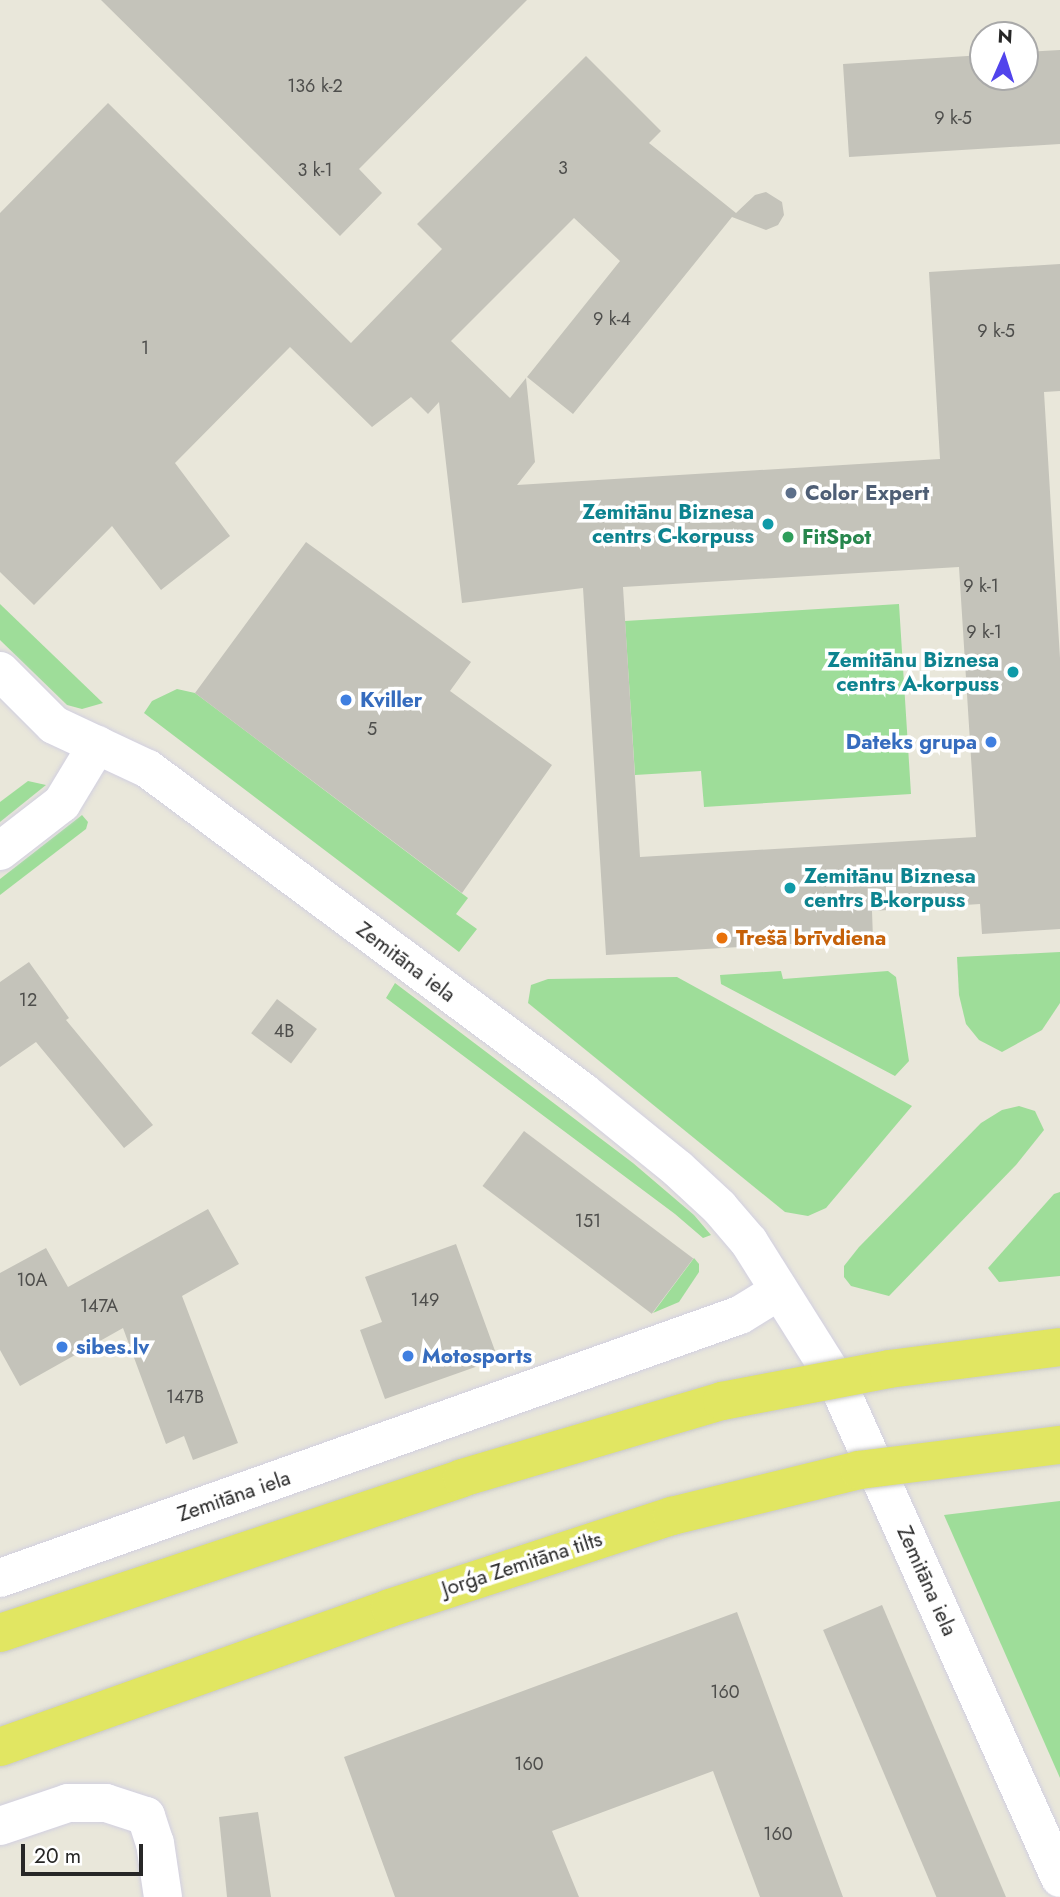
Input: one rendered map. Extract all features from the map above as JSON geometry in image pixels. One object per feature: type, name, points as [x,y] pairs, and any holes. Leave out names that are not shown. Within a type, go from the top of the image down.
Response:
[{"type":"main road","points":[[0,1633],[463,1478],[722,1401],[889,1369],[1060,1347]]},
{"type":"main road","name":"Jorģa Zemitāna tilts","points":[[0,1747],[390,1608],[672,1516],[859,1470],[1060,1445]]},
{"type":"street","name":"Zemitāna iela","points":[[0,671],[54,725],[148,769],[583,1093],[678,1169],[719,1207],[749,1242],[836,1380],[1060,1878]]},
{"type":"street","points":[[0,851],[62,803],[97,745]]},
{"type":"street","name":"Zemitāna iela","points":[[0,1578],[740,1315],[779,1291]]},
{"type":"street","points":[[0,1826],[68,1803],[106,1803],[146,1816],[155,1843],[163,1897]]},
{"type":"green space","points":[[0,604],[103,703],[82,709],[67,705],[0,640]]},
{"type":"green space","points":[[899,604],[911,794],[704,807],[701,771],[635,775],[625,621]]},
{"type":"green space","points":[[177,689],[195,693],[468,898],[456,914],[477,929],[459,952],[144,713],[152,701]]},
{"type":"green space","points":[[28,781],[46,785],[0,822],[0,802]]},
{"type":"green space","points":[[82,815],[88,822],[86,829],[0,895],[0,879]]},
{"type":"green space","points":[[1060,952],[1060,1003],[1042,1030],[1002,1052],[979,1040],[966,1024],[959,995],[957,957]]},
{"type":"green space","points":[[781,971],[783,979],[888,971],[896,977],[909,1061],[895,1076],[721,984],[720,975]]},
{"type":"green space","points":[[677,977],[912,1106],[826,1208],[808,1216],[785,1212],[528,1003],[531,985],[548,979]]},
{"type":"green space","points":[[395,983],[633,1163],[694,1215],[711,1235],[703,1238],[675,1214],[386,998]]},
{"type":"green space","points":[[1019,1106],[1035,1111],[1044,1130],[1016,1165],[889,1296],[851,1286],[844,1277],[844,1266],[859,1247],[981,1123],[1002,1110]]},
{"type":"green space","points":[[1060,1192],[1060,1276],[999,1282],[988,1268],[1054,1194]]},
{"type":"green space","points":[[694,1258],[699,1264],[699,1272],[679,1302],[653,1313]]},
{"type":"green space","points":[[1060,1501],[1060,1778],[944,1515]]},
{"type":"building","points":[[101,0],[527,0],[359,169],[382,193],[340,236]]},
{"type":"building","points":[[1060,50],[1060,144],[849,157],[843,64],[969,56],[969,91],[1039,91],[1039,51]]},
{"type":"building","points":[[586,56],[661,131],[649,143],[736,213],[755,195],[766,192],[782,202],[784,215],[778,225],[766,230],[732,217],[573,414],[527,377],[620,261],[574,218],[451,341],[510,398],[526,378],[535,462],[517,485],[940,459],[929,272],[1060,264],[1060,391],[1044,392],[1060,658],[1060,929],[982,934],[980,904],[872,911],[873,939],[606,955],[583,588],[462,603],[439,402],[428,414],[411,397],[372,427],[290,347],[175,463],[230,536],[161,590],[112,526],[34,605],[0,572],[0,213],[108,103],[351,343],[442,249],[417,224]],"holes":[[[959,567],[976,837],[640,857],[623,587]]]},
{"type":"building","points":[[306,542],[471,662],[450,691],[552,765],[462,893],[195,693]]},
{"type":"building","points":[[29,962],[69,1018],[66,1020],[153,1125],[124,1148],[36,1042],[0,1067],[0,982]]},
{"type":"building","points":[[277,999],[317,1029],[291,1063],[251,1033]]},
{"type":"building","points":[[524,1131],[693,1259],[652,1314],[482,1186]]},
{"type":"building","points":[[208,1209],[239,1264],[182,1296],[238,1443],[193,1460],[184,1436],[166,1444],[123,1328],[20,1386],[0,1350],[0,1273],[46,1248],[68,1287]]},
{"type":"building","points":[[456,1244],[498,1359],[385,1399],[360,1330],[382,1322],[365,1277]]},
{"type":"building","points":[[882,1605],[1006,1897],[936,1897],[823,1630]]},
{"type":"building","points":[[737,1612],[843,1897],[760,1897],[713,1771],[552,1831],[579,1897],[395,1897],[344,1757]]},
{"type":"building","points":[[258,1812],[271,1897],[227,1897],[219,1817]]},
{"type":"place","name":"Color Expert","points":[[791,493]]},
{"type":"place","name":"Zemitānu Biznesa centrs C-korpuss","points":[[768,524]]},
{"type":"place","name":"FitSpot","points":[[788,537]]},
{"type":"place","name":"Zemitānu Biznesa centrs A-korpuss","points":[[1013,672]]},
{"type":"place","name":"Kviller","points":[[346,700]]},
{"type":"place","name":"Dateks grupa","points":[[991,742]]},
{"type":"place","name":"Zemitānu Biznesa centrs B-korpuss","points":[[790,888]]},
{"type":"place","name":"Trešā brīvdiena","points":[[722,938]]},
{"type":"place","name":"sibes.lv","points":[[62,1347]]},
{"type":"place","name":"Motosports","points":[[408,1356]]}]
